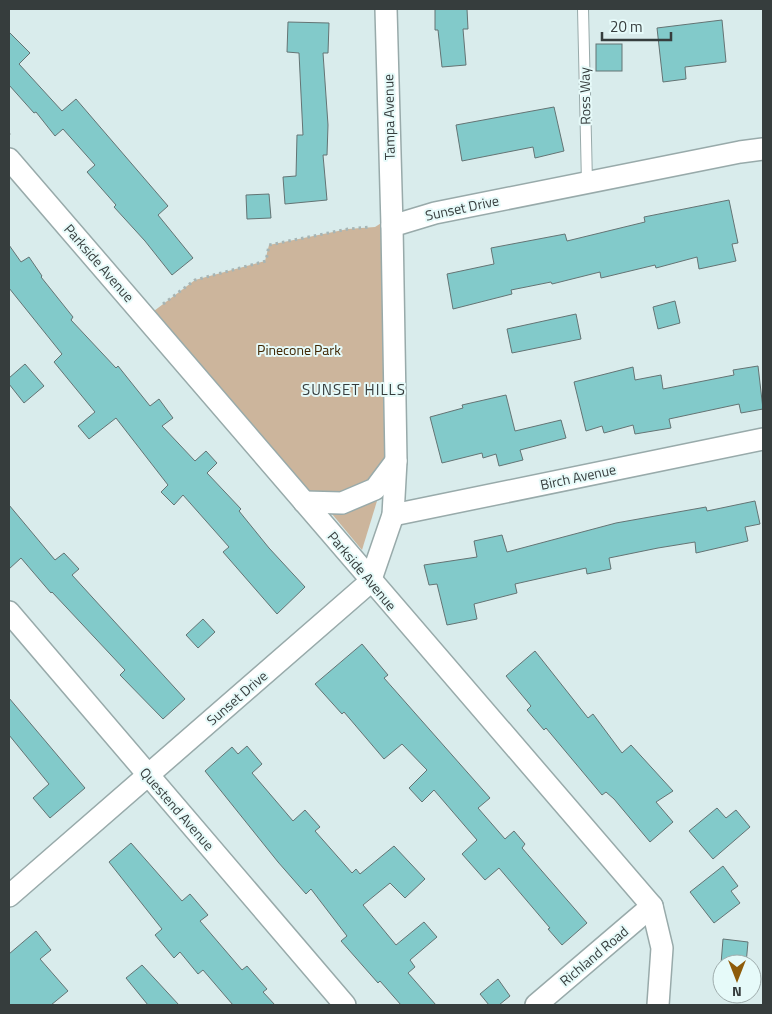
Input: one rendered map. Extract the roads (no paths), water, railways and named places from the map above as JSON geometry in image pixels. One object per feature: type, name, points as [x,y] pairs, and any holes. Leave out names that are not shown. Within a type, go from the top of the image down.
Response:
[{"type":"street","name":"Tampa Avenue","points":[[386,9],[392,226]]},
{"type":"street","name":"Sunset Drive","points":[[392,226],[434,213],[763,149]]},
{"type":"street","name":"Parkside Avenue","points":[[9,159],[304,502],[370,582],[652,906],[662,948],[658,1005]]},
{"type":"street","points":[[370,582],[393,515],[396,460],[392,226]]},
{"type":"street","name":"Birch Avenue","points":[[393,515],[763,439]]},
{"type":"street","points":[[304,502],[342,503],[375,489],[396,460]]},
{"type":"street","name":"Sunset Drive","points":[[9,896],[370,582]]},
{"type":"street","name":"Questend Avenue","points":[[9,612],[345,1005]]},
{"type":"street","name":"Richland Road","points":[[536,1005],[652,906]]},
{"type":"lane","name":"Ross Way","points":[[583,9],[587,182]]},
{"type":"district","name":"SUNSET HILLS","points":[[354,390]]},
{"type":"park label","name":"Pinecone Park","points":[[299,350]]}]
